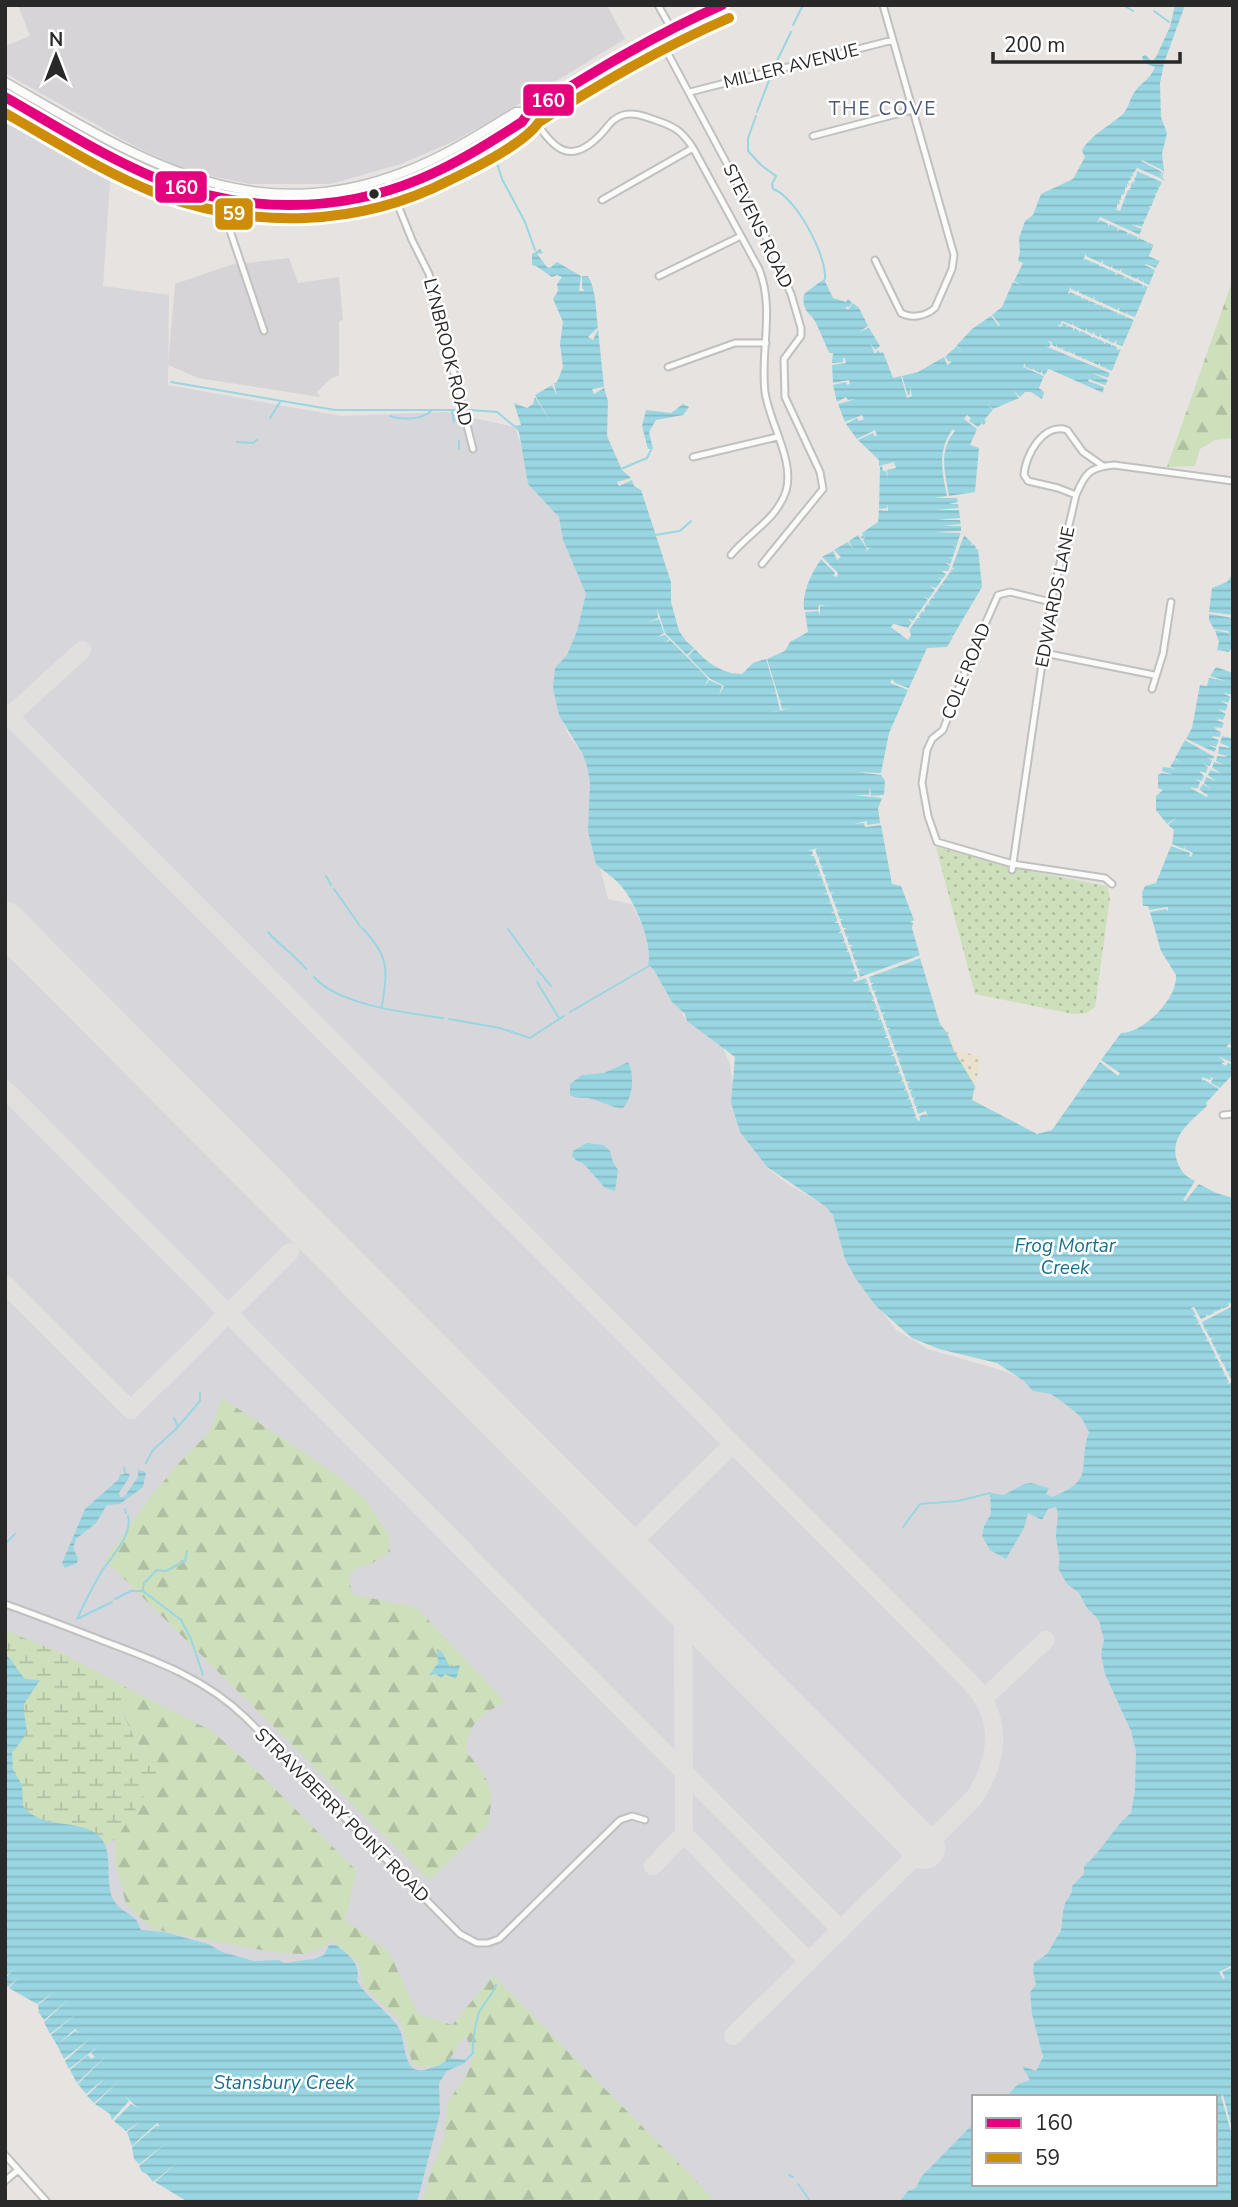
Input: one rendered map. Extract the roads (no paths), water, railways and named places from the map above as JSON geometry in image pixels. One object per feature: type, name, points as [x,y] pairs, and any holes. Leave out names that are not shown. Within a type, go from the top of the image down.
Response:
[{"type":"main road","points":[[5,97],[141,171],[179,187],[219,198],[257,204],[299,206],[344,201],[391,189],[454,162],[522,122],[529,112],[658,35],[723,5]]},
{"type":"main road","points":[[5,82],[138,156],[217,185],[270,193],[313,192],[357,186],[387,178],[447,152],[516,112],[529,112]]},
{"type":"street","points":[[658,5],[671,28]]},
{"type":"street","points":[[875,260],[901,313],[918,316],[935,308],[954,255],[883,5]]},
{"type":"street","name":"STEVENS ROAD","points":[[658,35],[767,240],[791,295],[801,328],[801,336],[784,359],[785,397],[820,472],[823,489],[761,564]]},
{"type":"street","name":"MILLER AVENUE","points":[[690,92],[893,40]]},
{"type":"street","points":[[813,136],[912,110]]},
{"type":"street","points":[[529,112],[553,146],[565,151],[575,152],[587,147],[616,118],[632,114],[676,127],[693,148],[763,280],[767,308],[765,389],[788,471],[784,495],[762,527],[740,544],[731,555]]},
{"type":"street","points":[[602,200],[693,148]]},
{"type":"street","name":"LYNBROOK ROAD","points":[[387,178],[432,282],[473,449]]},
{"type":"street","points":[[217,185],[264,331]]},
{"type":"street","points":[[659,276],[741,236]]},
{"type":"street","points":[[668,367],[735,343],[766,343]]},
{"type":"street","points":[[1076,495],[1028,481],[1024,475],[1029,456],[1044,434],[1055,429],[1067,430],[1083,452],[1103,466],[1114,465],[1233,481]]},
{"type":"street","points":[[693,457],[777,437]]},
{"type":"street","name":"EDWARDS LANE","points":[[1013,867],[1051,602],[1076,495],[1086,475],[1103,466]]},
{"type":"street","name":"COLE ROAD","points":[[1013,867],[937,842],[924,798],[922,773],[927,750],[932,739],[943,730],[998,595],[1010,592],[1051,602]]},
{"type":"street","points":[[1152,689],[1154,675],[1161,664],[1171,603]]},
{"type":"street","points":[[1044,653],[1154,675]]},
{"type":"street","points":[[1013,867],[1105,878],[1112,884]]},
{"type":"street","points":[[1223,1115],[1233,1114]]},
{"type":"street","name":"STRAWBERRY POINT ROAD","points":[[5,1604],[160,1662],[192,1677],[217,1693],[246,1718],[460,1934],[472,1942],[482,1944],[499,1939],[620,1820],[632,1816],[645,1820]]},
{"type":"street","points":[[5,2155],[47,2202]]},
{"type":"street","points":[[5,2181],[18,2170]]},
{"type":"water","name":"Frog Mortar Creek","points":[[1175,5],[1185,5],[1164,63],[1160,83],[1161,117],[1167,133],[1162,154],[1162,178],[1166,181],[1137,168],[1118,210],[1137,171],[1162,182],[1142,227],[1132,224],[1142,229],[1139,235],[1100,217],[1099,219],[1154,245],[1149,256],[1160,261],[1156,268],[1145,264],[1155,270],[1149,285],[1086,256],[1084,258],[1148,287],[1135,318],[1071,287],[1068,294],[1070,292],[1134,320],[1122,347],[1062,322],[1121,349],[1112,371],[1050,346],[1110,373],[1109,378],[1092,373],[1108,380],[1106,386],[1089,380],[1104,387],[1103,393],[1049,369],[1045,375],[1029,368],[1044,376],[1039,388],[1044,392],[1042,399],[1031,392],[1025,392],[1020,397],[1012,389],[1019,398],[993,409],[987,404],[993,410],[984,420],[984,425],[982,423],[978,427],[969,421],[971,418],[967,415],[964,419],[977,429],[970,445],[979,448],[975,492],[949,496],[945,454],[946,446],[955,431],[953,429],[943,453],[942,470],[947,496],[934,498],[957,498],[958,502],[948,504],[958,504],[959,508],[935,510],[959,510],[960,518],[936,520],[960,520],[961,524],[943,526],[961,526],[961,531],[935,533],[961,532],[948,572],[908,628],[894,624],[891,627],[908,639],[911,635],[909,630],[950,572],[964,535],[972,543],[970,546],[973,544],[975,549],[978,549],[982,587],[953,636],[949,634],[953,637],[947,647],[927,648],[909,688],[911,689],[895,683],[892,679],[890,683],[908,690],[889,733],[881,773],[856,772],[881,775],[885,781],[884,795],[871,796],[870,786],[869,795],[853,795],[882,798],[878,808],[880,823],[867,825],[867,821],[853,824],[864,823],[865,827],[881,825],[892,884],[901,886],[914,920],[910,922],[913,923],[920,956],[860,977],[831,894],[834,892],[830,893],[815,849],[812,850],[858,978],[853,982],[866,978],[881,1018],[877,1020],[881,1019],[918,1121],[919,1116],[927,1113],[918,1114],[874,992],[877,990],[873,991],[868,977],[920,958],[940,1024],[975,1086],[972,1100],[1037,1134],[1052,1130],[1100,1062],[1118,1076],[1120,1073],[1101,1060],[1121,1033],[1149,1021],[1171,994],[1176,975],[1161,951],[1150,912],[1166,909],[1168,911],[1168,907],[1149,910],[1148,906],[1143,906],[1142,893],[1145,886],[1156,883],[1171,846],[1190,853],[1191,857],[1193,853],[1185,849],[1186,845],[1184,849],[1172,844],[1174,830],[1168,825],[1177,817],[1167,824],[1156,810],[1156,796],[1163,790],[1158,788],[1158,775],[1173,775],[1162,771],[1163,767],[1177,769],[1170,767],[1175,759],[1182,763],[1175,758],[1185,740],[1215,757],[1207,757],[1213,761],[1198,789],[1190,787],[1207,797],[1199,789],[1210,770],[1220,773],[1211,767],[1217,756],[1228,757],[1218,754],[1219,746],[1231,748],[1220,743],[1222,736],[1233,738],[1233,1046],[1229,1044],[1226,1047],[1233,1048],[1233,1063],[1218,1056],[1226,1066],[1228,1063],[1233,1065],[1233,1074],[1220,1088],[1211,1083],[1213,1078],[1210,1077],[1211,1080],[1202,1077],[1202,1081],[1219,1089],[1206,1103],[1207,1106],[1181,1132],[1175,1148],[1181,1169],[1195,1181],[1183,1200],[1185,1201],[1199,1184],[1233,1198],[1233,1304],[1200,1320],[1194,1307],[1192,1308],[1228,1384],[1232,1382],[1201,1322],[1233,1306],[1233,1965],[1219,1972],[1223,1979],[1225,1978],[1222,1972],[1233,1967],[1233,2132],[1223,2095],[1221,2096],[1233,2139],[1233,2202],[899,2202],[908,2191],[916,2188],[921,2177],[972,2125],[972,2186],[1217,2186],[1217,2095],[1008,2095],[1018,2084],[1030,2080],[1022,2066],[1036,2071],[1043,2057],[1032,2014],[1030,1992],[1036,1985],[1034,1963],[1047,1954],[1061,1930],[1065,1903],[1072,1892],[1072,1886],[1084,1874],[1084,1866],[1131,1813],[1135,1790],[1136,1751],[1131,1731],[1105,1674],[1101,1654],[1104,1640],[1099,1620],[1087,1608],[1079,1593],[1067,1584],[1058,1568],[1056,1507],[1048,1509],[1042,1520],[1028,1513],[1024,1528],[1006,1559],[990,1550],[982,1536],[991,1514],[990,1493],[1004,1495],[1031,1483],[1049,1488],[1046,1494],[1052,1497],[1075,1484],[1083,1471],[1089,1432],[1081,1417],[1051,1394],[1033,1391],[1024,1381],[997,1363],[939,1349],[912,1338],[876,1306],[845,1259],[833,1215],[825,1206],[767,1167],[740,1132],[731,1103],[735,1057],[687,1021],[685,1014],[672,1002],[648,964],[646,935],[632,901],[618,883],[596,864],[588,831],[590,783],[587,766],[559,715],[553,688],[555,668],[567,655],[577,631],[586,594],[563,540],[559,517],[528,484],[519,432],[514,426],[521,425],[514,403],[527,408],[533,404],[535,397],[550,421],[535,395],[552,385],[557,396],[554,383],[557,382],[563,367],[560,344],[563,322],[553,299],[562,277],[552,277],[532,265],[532,254],[540,249],[543,253],[537,254],[547,267],[550,268],[557,262],[581,276],[579,291],[585,291],[582,288],[582,276],[588,276],[591,282],[598,327],[588,337],[593,340],[598,329],[604,387],[592,389],[594,394],[604,388],[608,401],[607,436],[622,470],[631,478],[617,482],[619,486],[632,480],[634,486],[641,490],[671,582],[671,602],[679,631],[694,648],[687,655],[665,633],[657,608],[658,618],[647,623],[659,619],[664,633],[657,637],[665,635],[669,639],[665,643],[670,640],[703,673],[708,679],[704,687],[709,680],[722,686],[719,695],[724,686],[709,678],[688,656],[695,649],[716,667],[735,674],[742,674],[753,663],[766,659],[776,692],[772,694],[776,693],[780,710],[770,713],[790,708],[782,709],[780,702],[783,701],[780,701],[767,659],[785,651],[790,642],[808,632],[805,612],[818,611],[820,615],[820,606],[827,605],[819,605],[818,610],[804,610],[808,583],[821,559],[835,573],[833,576],[837,577],[838,573],[822,557],[833,551],[837,560],[841,557],[834,550],[848,542],[853,549],[849,541],[858,535],[867,549],[865,553],[870,547],[867,548],[863,540],[866,536],[862,539],[862,533],[878,522],[879,510],[888,511],[888,504],[887,508],[879,509],[880,467],[886,471],[888,478],[887,470],[896,468],[894,462],[879,466],[879,460],[858,440],[873,433],[877,436],[875,430],[857,439],[846,424],[857,418],[859,421],[864,419],[862,415],[845,422],[838,404],[856,399],[848,400],[846,397],[837,402],[833,385],[846,382],[847,385],[850,384],[849,380],[833,383],[832,365],[846,363],[845,358],[843,362],[832,363],[833,353],[829,353],[815,321],[805,309],[804,294],[824,279],[833,298],[846,302],[848,299],[852,303],[845,307],[848,310],[853,303],[859,308],[868,326],[859,332],[869,328],[880,346],[875,350],[870,343],[875,354],[878,350],[883,352],[893,378],[901,376],[907,398],[912,396],[910,387],[908,395],[902,376],[918,372],[944,357],[947,365],[952,362],[945,357],[957,346],[964,354],[957,345],[972,329],[991,316],[997,327],[1000,325],[992,315],[1002,307],[1013,282],[1021,285],[1014,281],[1023,263],[1018,261],[1019,238],[1025,221],[1033,215],[1041,194],[1073,179],[1085,157],[1082,151],[1085,146],[1123,114],[1136,90],[1155,67],[1144,63],[1142,57],[1145,55],[1152,61],[1156,57],[1170,27]]},
{"type":"water","points":[[683,404],[689,407],[683,415],[656,420],[649,432],[653,449],[648,449],[642,426],[646,410],[671,413]]},
{"type":"water","points":[[1231,576],[1233,615],[1209,612],[1212,588],[1227,582]]},
{"type":"water","points":[[1209,614],[1233,618],[1233,646],[1229,652],[1217,650],[1219,642],[1215,630],[1228,633],[1231,637],[1228,631],[1214,629]]},
{"type":"water","points":[[1216,667],[1233,673],[1233,695],[1223,693],[1231,697],[1228,703],[1221,701],[1228,705],[1225,712],[1219,710],[1226,714],[1223,720],[1216,720],[1224,723],[1222,728],[1214,729],[1221,732],[1220,737],[1212,736],[1219,740],[1216,747],[1209,745],[1217,749],[1214,752],[1186,739],[1192,728],[1200,685],[1207,686],[1209,678],[1226,681],[1210,676]]},
{"type":"water","points":[[628,1062],[632,1073],[632,1086],[623,1108],[570,1095],[570,1084],[582,1075],[604,1073]]},
{"type":"water","points":[[587,1143],[604,1145],[610,1151],[618,1170],[615,1191],[605,1188],[583,1163],[572,1156],[573,1151]]},
{"type":"water","points":[[138,1470],[146,1472],[143,1487],[120,1504],[107,1505],[96,1523],[76,1539],[73,1548],[78,1558],[77,1563],[65,1568],[62,1563],[85,1509],[118,1480],[120,1475],[128,1473],[130,1476],[119,1493],[120,1497],[124,1497],[138,1477]]},
{"type":"water","points":[[437,1649],[442,1652],[450,1667],[460,1665],[456,1679],[445,1674],[441,1678],[436,1674],[429,1675],[438,1663]]},
{"type":"water","name":"Stansbury Creek","points":[[5,1654],[25,1679],[40,1680],[24,1704],[25,1734],[12,1752],[13,1770],[22,1785],[23,1806],[38,1818],[85,1828],[101,1838],[107,1854],[113,1899],[137,1921],[141,1930],[164,1932],[208,1944],[222,1952],[254,1961],[278,1960],[285,1963],[314,1959],[324,1955],[329,1945],[336,1945],[356,1964],[357,1981],[361,1987],[397,2025],[412,2067],[425,2070],[440,2065],[449,2058],[466,2060],[447,2071],[439,2083],[440,2114],[417,2202],[188,2202],[155,2182],[178,2162],[153,2182],[142,2172],[139,2166],[165,2144],[139,2164],[134,2159],[132,2147],[156,2126],[160,2126],[157,2123],[132,2146],[127,2132],[141,2121],[126,2131],[114,2121],[131,2104],[138,2108],[124,2095],[129,2101],[112,2120],[110,2114],[95,2104],[119,2081],[94,2103],[87,2096],[105,2078],[86,2094],[78,2084],[109,2053],[77,2083],[70,2070],[88,2055],[91,2059],[95,2057],[91,2053],[100,2045],[69,2069],[65,2061],[92,2037],[64,2059],[51,2035],[77,2013],[50,2034],[44,2022],[70,1998],[44,2020],[38,2005],[54,1992],[37,2004],[9,1988],[19,1977],[8,1987],[5,1986],[5,1979],[15,1967],[5,1977]]},
{"type":"waterway","points":[[793,25],[803,5]]},
{"type":"waterway","points":[[1123,5],[1133,11]]},
{"type":"waterway","points":[[1154,11],[1169,22]]},
{"type":"waterway","points":[[774,67],[791,32]]},
{"type":"waterway","points":[[757,112],[771,75]]},
{"type":"waterway","points":[[756,116],[748,138],[748,151],[776,176],[773,189],[782,194],[800,214],[821,256],[825,279]]},
{"type":"waterway","name":"Frog Mortar Creek","points":[[493,150],[502,179],[525,222],[535,250]]},
{"type":"waterway","points":[[171,382],[335,410],[457,410]]},
{"type":"waterway","points":[[270,418],[280,402]]},
{"type":"waterway","name":"Frog Mortar Creek","points":[[470,410],[497,412],[514,426]]},
{"type":"waterway","points":[[390,416],[412,418],[431,411]]},
{"type":"waterway","points":[[452,411],[454,422]]},
{"type":"waterway","points":[[237,442],[253,443],[257,440]]},
{"type":"waterway","points":[[459,441],[459,449]]},
{"type":"waterway","points":[[621,469],[647,458],[651,450]]},
{"type":"waterway","points":[[655,535],[680,531],[691,521]]},
{"type":"waterway","points":[[326,876],[331,885]]},
{"type":"waterway","points":[[334,889],[360,926]]},
{"type":"waterway","points":[[362,928],[382,955],[385,972],[382,1006]]},
{"type":"waterway","points":[[508,929],[534,965]]},
{"type":"waterway","points":[[268,932],[306,969]]},
{"type":"waterway","points":[[570,1012],[649,966]]},
{"type":"waterway","points":[[537,969],[551,986]]},
{"type":"waterway","points":[[314,977],[325,987],[356,1001],[443,1018]]},
{"type":"waterway","points":[[537,982],[559,1018]]},
{"type":"waterway","points":[[449,1019],[500,1028],[530,1038],[564,1016]]},
{"type":"waterway","points":[[146,1463],[153,1450],[200,1401],[200,1393]]},
{"type":"waterway","points":[[174,1418],[178,1427]]},
{"type":"waterway","points":[[124,1468],[125,1473]]},
{"type":"waterway","name":"Frog Mortar Creek","points":[[903,1527],[920,1504],[958,1501],[990,1493]]},
{"type":"waterway","points":[[125,1509],[126,1513]]},
{"type":"waterway","points":[[77,1619],[100,1574],[124,1539],[129,1524],[128,1516]]},
{"type":"waterway","points":[[5,1544],[15,1534]]},
{"type":"waterway","points":[[143,1590],[144,1583],[157,1570],[166,1571],[185,1561],[187,1551]]},
{"type":"waterway","points":[[115,1599],[131,1591],[143,1591],[181,1620],[191,1639],[203,1675]]},
{"type":"waterway","points":[[77,1619],[112,1602]]},
{"type":"waterway","points":[[466,2060],[473,2053],[479,2013],[496,1985]]},
{"type":"waterway","points":[[789,2175],[793,2177]]},
{"type":"waterway","points":[[798,2184],[811,2202]]},
{"type":"district","name":"THE COVE","points":[[883,109]]}]
